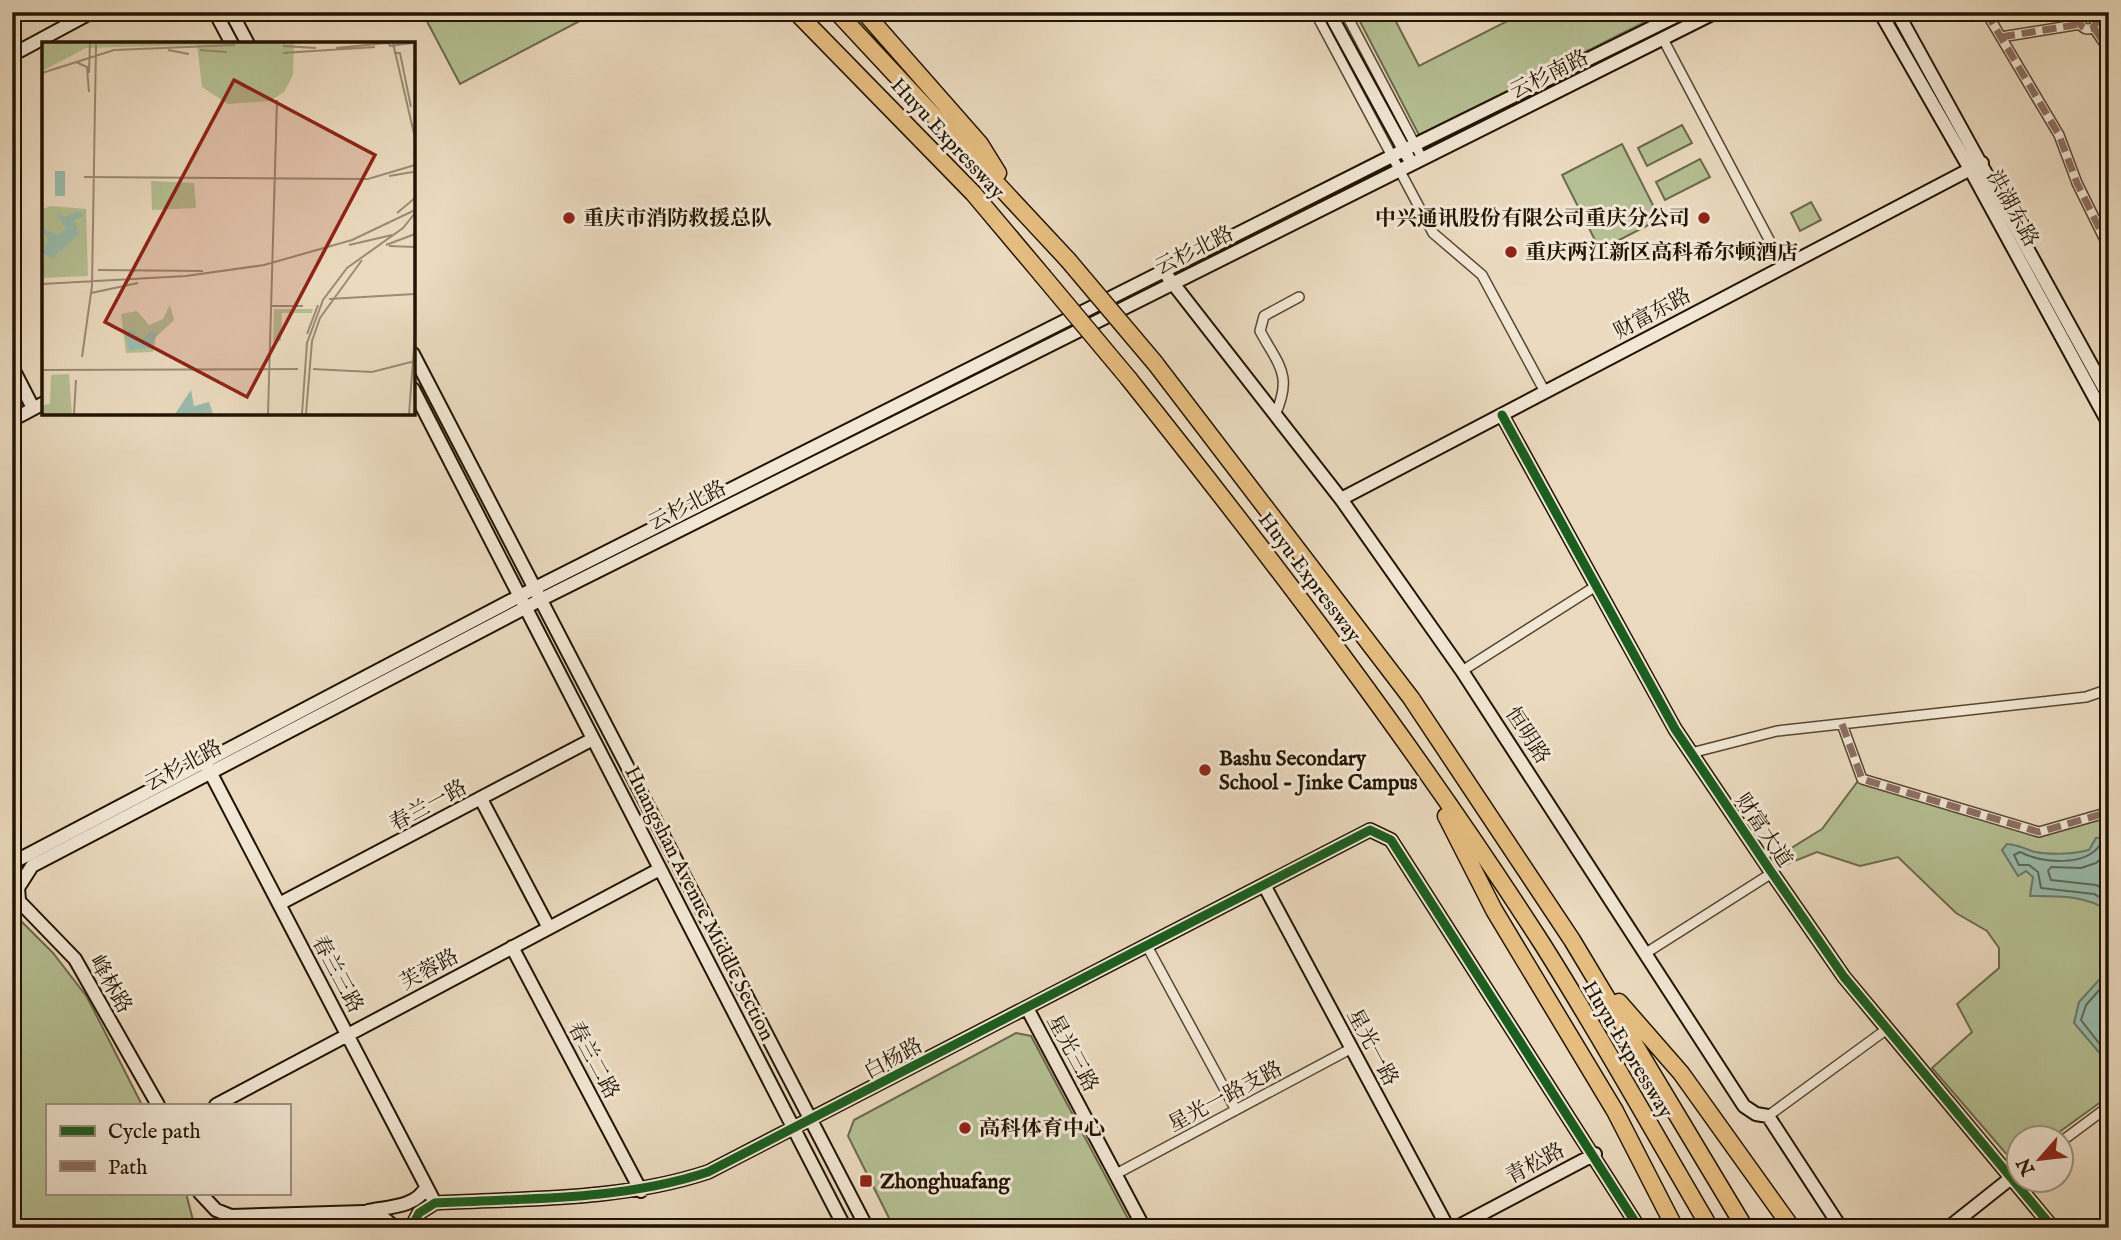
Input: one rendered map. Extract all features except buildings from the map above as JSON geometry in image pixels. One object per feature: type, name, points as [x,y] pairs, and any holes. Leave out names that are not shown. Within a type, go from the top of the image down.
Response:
[{"type":"highway","name":"Huyu Expressway","points":[[796,12],[973,193],[1129,379],[1239,518],[1413,751],[1541,943],[1710,1228]]},
{"type":"highway","name":"Huyu Expressway","points":[[837,12],[1016,201],[1155,363],[1411,698],[1516,852],[1591,970],[1745,1228]]},
{"type":"highway","points":[[864,12],[980,144],[1016,201]]},
{"type":"highway","points":[[1413,751],[1494,910],[1615,1111],[1675,1228]]},
{"type":"highway","points":[[1591,970],[1681,1073],[1792,1228]]},
{"type":"street","points":[[215,12],[231,42]]},
{"type":"street","points":[[230,12],[247,42]]},
{"type":"street","points":[[1315,12],[1404,150]]},
{"type":"street","points":[[1329,12],[1411,164],[1433,233],[1482,275],[1545,392]]},
{"type":"street","points":[[1345,12],[1404,150]]},
{"type":"street","name":"云杉南路","points":[[1404,150],[1684,12]]},
{"type":"street","name":"云杉南路","points":[[1411,164],[1716,12]]},
{"type":"street","name":"洪湖东路","points":[[1880,12],[1976,166],[2109,397]]},
{"type":"street","name":"洪湖东路","points":[[1897,12],[2109,424]]},
{"type":"street","points":[[1986,12],[2059,135],[2077,183],[2109,248]]},
{"type":"street","points":[[12,55],[90,13]]},
{"type":"street","points":[[2081,24],[2084,14],[2096,14],[2097,23],[2094,28]]},
{"type":"street","points":[[2001,37],[2081,24],[2087,29],[2094,28]]},
{"type":"street","points":[[2094,28],[2109,50]]},
{"type":"street","points":[[1663,39],[1783,266]]},
{"type":"street","name":"云杉北路","points":[[16,898],[32,866],[208,768],[537,594],[1404,150]]},
{"type":"street","name":"云杉北路","points":[[537,594],[1411,164]]},
{"type":"street","name":"财富东路","points":[[1341,499],[1976,166]]},
{"type":"street","name":"恒明路","points":[[1164,271],[1341,499],[1462,671],[1744,1106],[1756,1114],[1768,1116],[1841,1228]]},
{"type":"street","points":[[1275,415],[1286,390],[1282,372],[1260,331],[1264,316],[1299,297]]},
{"type":"street","name":"Huangshan Avenue Middle Section","points":[[415,359],[867,1228]]},
{"type":"street","points":[[12,367],[39,405],[12,419]]},
{"type":"street","name":"Huangshan Avenue Middle Section","points":[[415,393],[845,1228]]},
{"type":"street","name":"财富大道","points":[[1502,415],[1691,753],[1844,976],[2006,1165]]},
{"type":"street","points":[[1462,671],[1596,586]]},
{"type":"street","points":[[1691,753],[1777,731],[2086,697],[2109,689]]},
{"type":"street","points":[[1842,724],[1862,779],[2039,832],[2109,813]]},
{"type":"street","name":"春兰一路","points":[[279,904],[593,739]]},
{"type":"street","name":"云杉北路","points":[[12,863],[208,768]]},
{"type":"street","name":"春兰三路","points":[[208,768],[435,1203]]},
{"type":"street","points":[[481,799],[548,928]]},
{"type":"street","name":"白杨路","points":[[435,1203],[641,1191],[708,1172],[1370,830],[1391,840],[1595,1154]]},
{"type":"street","name":"芙蓉路","points":[[218,1104],[660,869]]},
{"type":"street","points":[[1646,953],[1772,873]]},
{"type":"street","name":"星光一路","points":[[1264,885],[1448,1228]]},
{"type":"street","name":"峰林路","points":[[16,898],[75,958],[157,1104]]},
{"type":"street","points":[[1147,946],[1236,1110]]},
{"type":"street","name":"春兰二路","points":[[512,947],[641,1191]]},
{"type":"street","name":"星光三路","points":[[1027,1008],[1144,1228]]},
{"type":"street","points":[[1768,1116],[1887,1029]]},
{"type":"street","name":"星光一路支路","points":[[1116,1174],[1352,1048]]},
{"type":"street","points":[[2076,1131],[2109,1106]]},
{"type":"street","name":"青松路","points":[[1455,1228],[1595,1154],[1639,1228]]},
{"type":"street","points":[[1948,1228],[2006,1182]]},
{"type":"street","points":[[201,1194],[216,1210],[246,1217],[364,1212],[413,1201],[426,1187]]},
{"type":"street","name":"财富大道","points":[[2029,1194],[2053,1228]]},
{"type":"street","points":[[411,1228],[419,1213],[435,1203]]},
{"type":"street","points":[[364,1212],[382,1217],[396,1228]]},
{"type":"street","points":[[227,1228],[246,1217]]},
{"type":"shaded area","points":[[422,12],[592,12],[593,14],[460,84]]},
{"type":"shaded area","points":[[1355,12],[1391,12],[1419,66],[1525,12],[1640,12],[1645,22],[1419,135]]},
{"type":"shaded area","points":[[1682,125],[1692,143],[1647,166],[1638,148]]},
{"type":"shaded area","points":[[1622,144],[1660,219],[1600,250],[1562,175]]},
{"type":"shaded area","points":[[1700,159],[1710,177],[1665,200],[1656,182]]},
{"type":"shaded area","points":[[1811,202],[1821,220],[1800,231],[1791,213]]},
{"type":"shaded area","points":[[1858,781],[2039,837],[2109,817],[2109,1096],[2070,1124],[2006,1124],[2006,1154],[1932,1068],[1972,1032],[1957,1004],[1999,968],[1999,948],[1987,931],[1956,913],[1898,857],[1860,866],[1817,852],[1777,868],[1772,860],[1822,829]]},
{"type":"shaded area","points":[[12,912],[53,953],[87,997],[141,1104],[46,1104],[46,1194],[186,1194],[195,1228],[12,1228]]},
{"type":"shaded area","name":"高科体育中心","points":[[1016,1033],[1031,1036],[1133,1228],[894,1228],[848,1136],[854,1120]]},
{"type":"water","points":[[2106,837],[2109,911],[2081,899],[2030,896],[2033,877],[2026,871],[2018,876],[2002,850],[2007,844],[2041,853],[2076,852],[2089,850],[2096,838]]},
{"type":"water","points":[[2109,969],[2109,1064],[2074,1023],[2079,1002]]},
{"type":"marked path","points":[[1986,12],[2059,135],[2077,183],[2109,248]]},
{"type":"marked path","points":[[2085,13],[2091,13],[2096,21],[2094,27],[2085,29],[2080,24],[2080,18],[2085,13]]},
{"type":"marked path","points":[[2001,37],[2081,24]]},
{"type":"marked path","points":[[2094,28],[2109,50]]},
{"type":"marked path","points":[[1842,724],[1862,779],[2039,832],[2109,812]]},
{"type":"marked path","points":[[2105,749],[2109,758]]},
{"type":"cycle path","points":[[1502,415],[1675,729],[1772,873],[1844,977],[2053,1228]]},
{"type":"cycle path","points":[[411,1228],[419,1213],[435,1203],[607,1193],[708,1172],[1370,830],[1391,840],[1639,1228]]},
{"type":"place","name":"重庆市消防救援总队","points":[[569,218]]},
{"type":"place","name":"中兴通讯股份有限公司重庆分公司","points":[[1704,218]]},
{"type":"place","name":"重庆两江新区高科希尔顿酒店","points":[[1511,252]]},
{"type":"place","name":"Bashu Secondary School - Jinke Campus","points":[[1205,770]]},
{"type":"place","name":"高科体育中心","points":[[965,1128]]},
{"type":"place","name":"Zhonghuafang","points":[[866,1181]]}]
